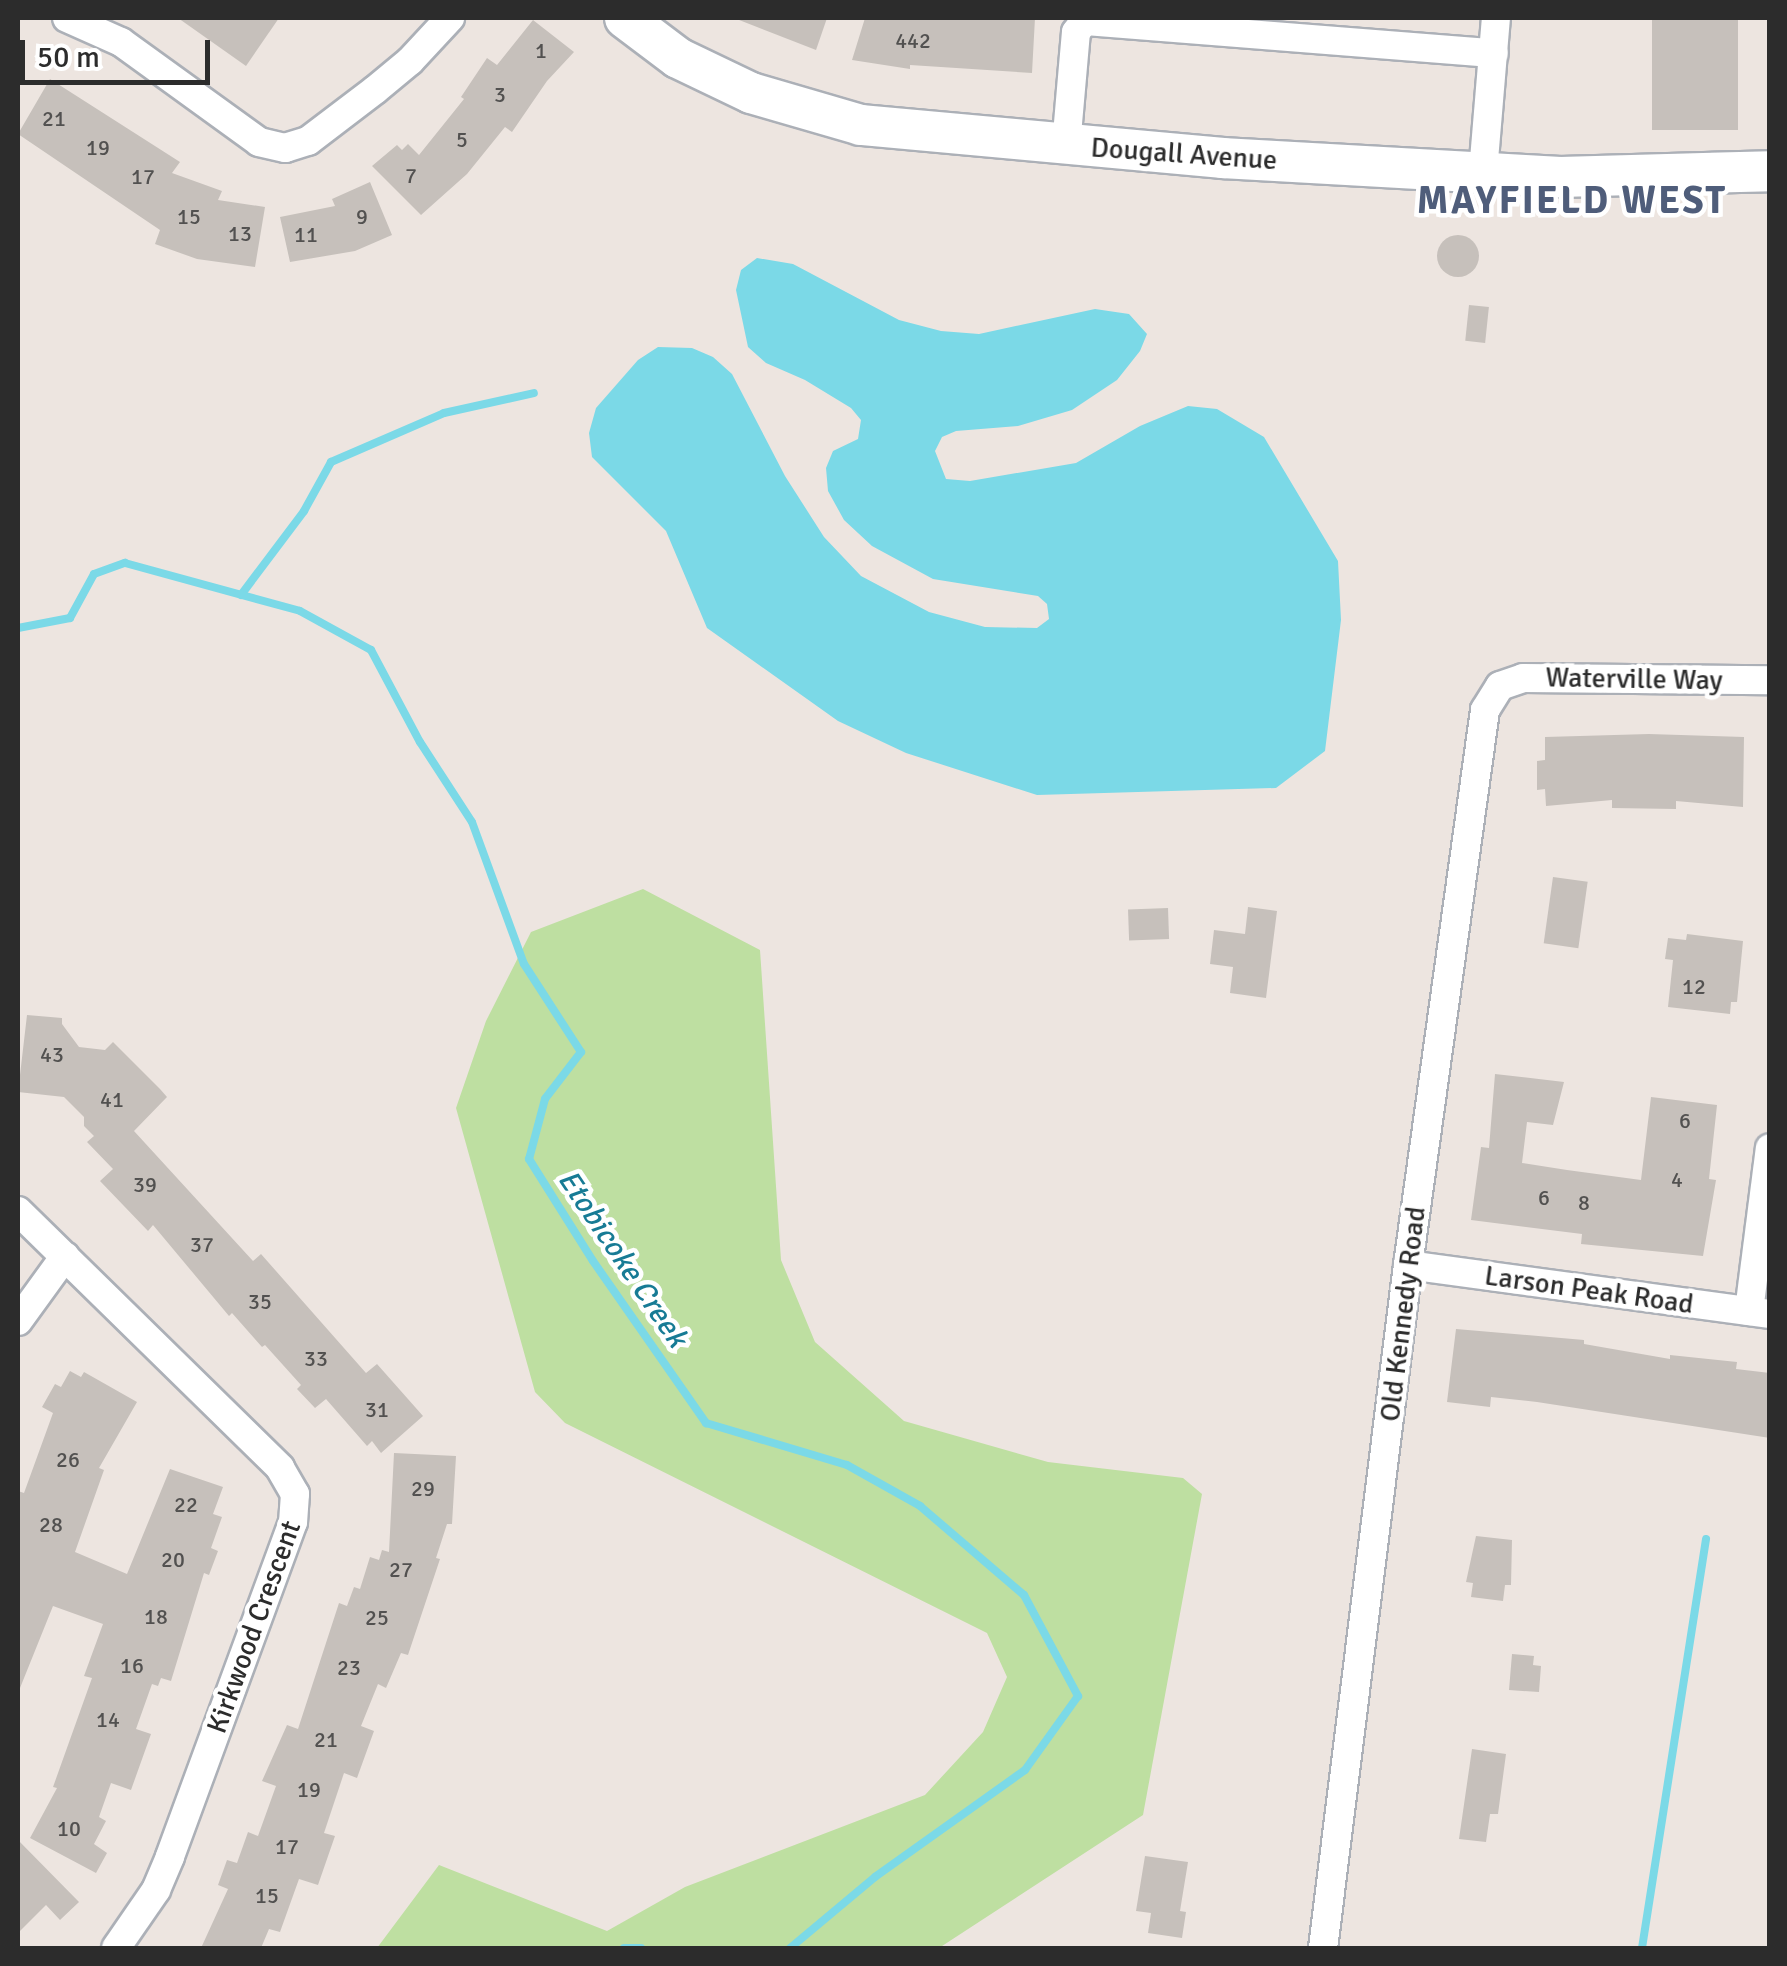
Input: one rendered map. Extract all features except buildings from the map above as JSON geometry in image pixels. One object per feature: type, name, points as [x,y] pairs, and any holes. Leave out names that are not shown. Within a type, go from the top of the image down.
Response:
[{"type":"street","points":[[67,18],[121,42],[259,142],[285,148],[308,141],[375,90],[410,61],[450,18]]},
{"type":"street","name":"Dougall Avenue","points":[[625,18],[678,58],[782,104],[860,125],[1066,146],[1560,176],[1770,171]]},
{"type":"street","points":[[1484,172],[1496,18]]},
{"type":"street","points":[[1066,146],[1074,45],[1086,19],[1494,53]]},
{"type":"street","name":"Waterville Way","points":[[1500,686],[1523,678],[1770,680]]},
{"type":"street","name":"Old Kennedy Road","points":[[1323,1948],[1408,1265],[1482,722],[1489,698],[1500,686]]},
{"type":"street","points":[[1759,1313],[1770,1148]]},
{"type":"street","name":"Kirkwood Crescent","points":[[18,1211],[280,1468],[290,1480],[296,1508],[170,1857],[156,1890],[116,1948]]},
{"type":"street","points":[[18,1322],[65,1256]]},
{"type":"street","name":"Larson Peak Road","points":[[1408,1265],[1759,1313]]},
{"type":"green space","points":[[643,889],[760,950],[781,1260],[815,1342],[904,1421],[1048,1462],[1183,1478],[1202,1494],[1143,1815],[939,1948],[377,1948],[439,1865],[607,1931],[685,1887],[925,1795],[983,1732],[1007,1677],[987,1633],[565,1423],[535,1392],[456,1108],[486,1021],[531,932]]},
{"type":"water","points":[[757,258],[793,264],[899,320],[941,331],[979,334],[1095,309],[1129,314],[1147,334],[1140,351],[1117,380],[1072,410],[1018,426],[956,431],[942,437],[935,451],[946,479],[970,481],[1076,463],[1140,426],[1188,406],[1217,409],[1264,437],[1338,561],[1341,620],[1325,751],[1276,788],[1037,795],[906,753],[838,721],[707,628],[666,531],[592,457],[589,433],[596,408],[638,360],[658,347],[692,348],[713,357],[732,374],[785,476],[824,537],[861,576],[929,612],[985,627],[1037,628],[1049,619],[1047,604],[1038,596],[933,579],[872,546],[844,520],[828,491],[826,468],[833,451],[858,439],[861,420],[851,408],[805,380],[766,363],[748,347],[736,290],[741,270]]},
{"type":"waterway","points":[[241,595],[304,511],[331,462],[444,413],[534,393]]},
{"type":"waterway","name":"Etobicoke Creek","points":[[18,628],[70,618],[94,574],[125,563],[300,611],[371,650],[420,742],[472,822],[524,964],[581,1052],[545,1099],[529,1159],[593,1261],[706,1423],[847,1465],[920,1506],[1024,1595],[1078,1696],[1025,1770],[875,1877],[790,1948]]},
{"type":"waterway","points":[[1642,1948],[1706,1539]]},
{"type":"waterway","name":"Etobicoke Creek","points":[[624,1948],[641,1948]]},
{"type":"district","name":"MAYFIELD WEST","points":[[1572,201]]}]
